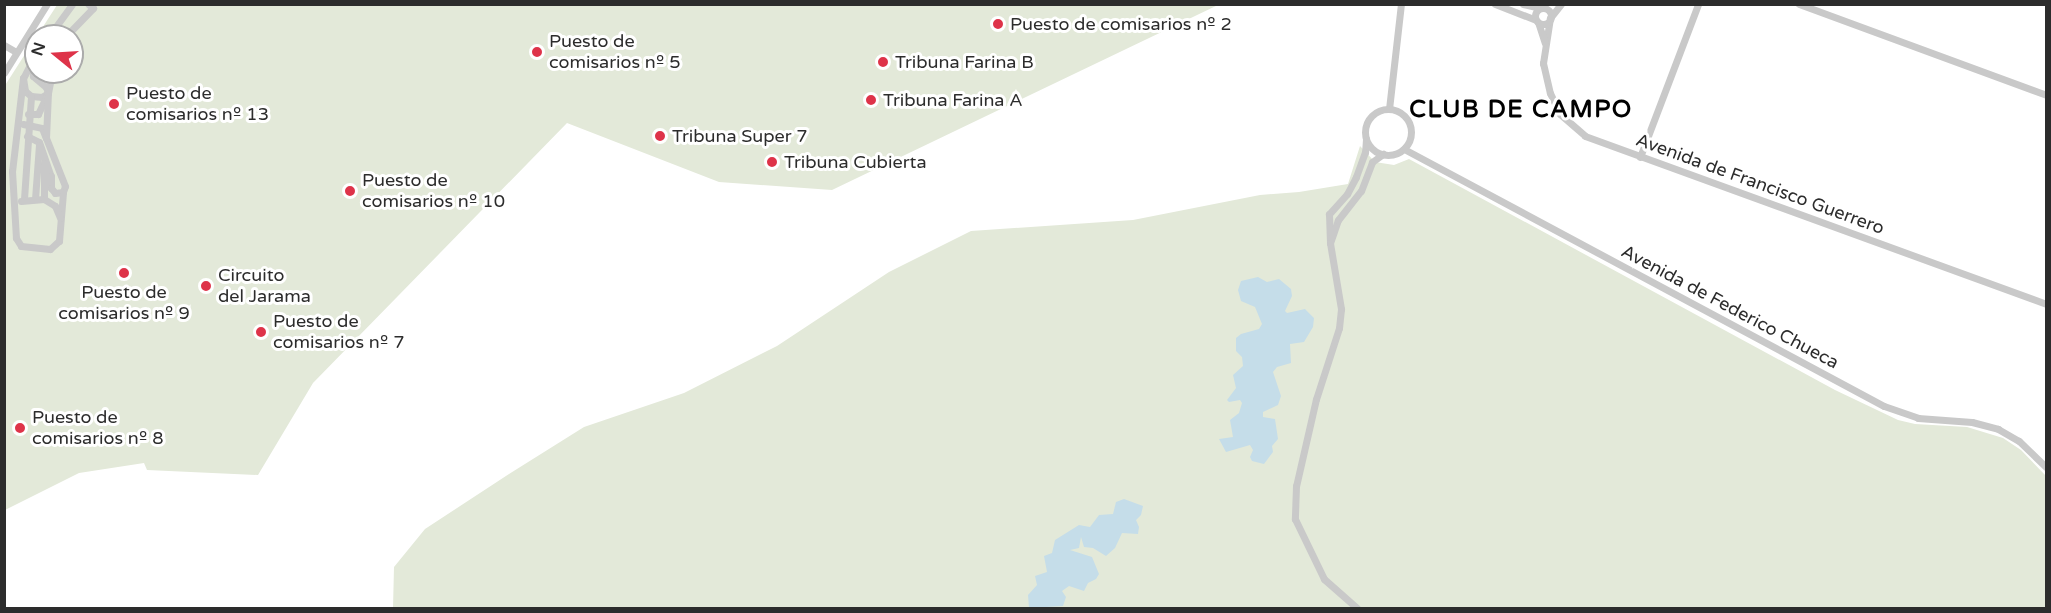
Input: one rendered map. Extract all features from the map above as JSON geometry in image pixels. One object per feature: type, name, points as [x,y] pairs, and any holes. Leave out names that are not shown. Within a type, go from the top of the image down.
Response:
[{"type":"street","points":[[4,73],[47,4]]},
{"type":"street","points":[[58,24],[72,4]]},
{"type":"street","points":[[1495,4],[1545,23],[1561,4]]},
{"type":"street","points":[[1523,4],[1546,7]]},
{"type":"street","points":[[1640,157],[1698,4]]},
{"type":"street","points":[[1799,4],[2046,95]]},
{"type":"street","points":[[76,24],[90,6]]},
{"type":"street","points":[[79,24],[90,6]]},
{"type":"street","points":[[1389,109],[1398,6]]},
{"type":"street","points":[[1537,21],[1535,12],[1546,7]]},
{"type":"street","points":[[1545,46],[1550,18],[1546,7]]},
{"type":"street","name":"Avenida de Francisco Guerrero","points":[[1537,21],[1545,46],[1543,63],[1550,93],[1560,114],[1585,136],[2046,304]]},
{"type":"street","points":[[4,45],[16,52]]},
{"type":"street","points":[[24,76],[12,171],[16,238],[21,246],[50,249],[59,241],[65,186],[42,140],[27,136]]},
{"type":"street","points":[[25,84],[25,91],[31,96],[42,97],[48,93]]},
{"type":"street","points":[[28,114],[38,114],[48,93],[42,84]]},
{"type":"street","points":[[35,199],[50,84]]},
{"type":"street","points":[[24,199],[27,124],[31,96]]},
{"type":"street","points":[[1357,609],[1324,579],[1295,519],[1296,486],[1311,420],[1339,328],[1341,309],[1328,220],[1356,177],[1365,152],[1365,130],[1369,119],[1380,110],[1389,109],[1397,111],[1409,124],[1410,138],[1404,149],[1388,155],[1373,150],[1366,139]]},
{"type":"street","points":[[18,123],[42,128],[44,200]]},
{"type":"street","name":"Avenida de Federico Chueca","points":[[1404,149],[1884,406],[1918,418],[1972,422],[1998,429],[2019,441],[2046,467]]},
{"type":"street","points":[[1338,220],[1361,191],[1372,162],[1383,153]]},
{"type":"street","points":[[43,155],[51,176],[51,188],[55,193],[63,192]]},
{"type":"street","points":[[15,205],[24,199],[44,200],[55,206],[61,220]]},
{"type":"street","points":[[1330,243],[1338,220],[1338,212],[1332,211]]},
{"type":"green space","name":"Circuito del Jarama","points":[[57,5],[1218,5],[832,190],[719,182],[567,123],[313,383],[258,475],[147,470],[144,463],[79,473],[5,510],[4,87],[24,56],[24,84],[84,84],[84,24],[45,24]]},
{"type":"green space","points":[[1360,146],[1375,162],[1394,165],[1409,159],[1835,390],[1898,420],[1915,424],[1967,427],[2003,438],[2021,450],[2046,476],[2046,608],[393,608],[394,567],[425,529],[509,474],[584,427],[684,393],[777,346],[889,272],[971,231],[1133,220],[1260,195],[1299,192],[1348,184]]},
{"type":"water","points":[[1258,277],[1267,282],[1279,279],[1291,289],[1292,296],[1285,311],[1287,313],[1305,309],[1314,318],[1313,327],[1304,342],[1290,344],[1291,363],[1277,367],[1273,372],[1281,396],[1278,405],[1263,412],[1263,417],[1275,419],[1278,439],[1272,446],[1273,452],[1264,464],[1252,461],[1250,457],[1253,450],[1250,445],[1226,452],[1219,439],[1233,437],[1230,420],[1239,413],[1242,403],[1240,400],[1229,402],[1227,400],[1236,388],[1233,375],[1243,366],[1242,357],[1236,351],[1236,338],[1241,334],[1259,329],[1262,324],[1255,307],[1241,301],[1238,290],[1241,281]]},
{"type":"water","points":[[1124,499],[1143,506],[1141,515],[1136,520],[1139,527],[1138,534],[1122,533],[1115,548],[1106,556],[1093,548],[1084,547],[1081,537],[1079,548],[1070,550],[1092,557],[1099,574],[1096,579],[1088,583],[1084,591],[1069,586],[1062,591],[1066,597],[1063,606],[1029,608],[1028,595],[1037,585],[1035,576],[1047,572],[1044,556],[1052,553],[1055,540],[1079,525],[1090,527],[1099,515],[1113,514],[1116,502]]},
{"type":"place","name":"Puesto de comisarios nº 2","points":[[998,24]]},
{"type":"place","name":"Puesto de comisarios nº 5","points":[[537,52]]},
{"type":"place","name":"Tribuna Farina B","points":[[883,62]]},
{"type":"place","name":"Tribuna Farina A","points":[[871,100]]},
{"type":"place","name":"Puesto de comisarios nº 13","points":[[114,104]]},
{"type":"place","name":"Tribuna Super 7","points":[[660,136]]},
{"type":"place","name":"Tribuna Cubierta","points":[[772,162]]},
{"type":"place","name":"Puesto de comisarios nº 10","points":[[350,191]]},
{"type":"place","name":"Puesto de comisarios nº 9","points":[[124,273]]},
{"type":"place","name":"Circuito del Jarama","points":[[206,286]]},
{"type":"place","name":"Puesto de comisarios nº 7","points":[[261,332]]},
{"type":"place","name":"Puesto de comisarios nº 8","points":[[20,428]]},
{"type":"district","name":"CLUB DE CAMPO","points":[[1521,110]]}]
